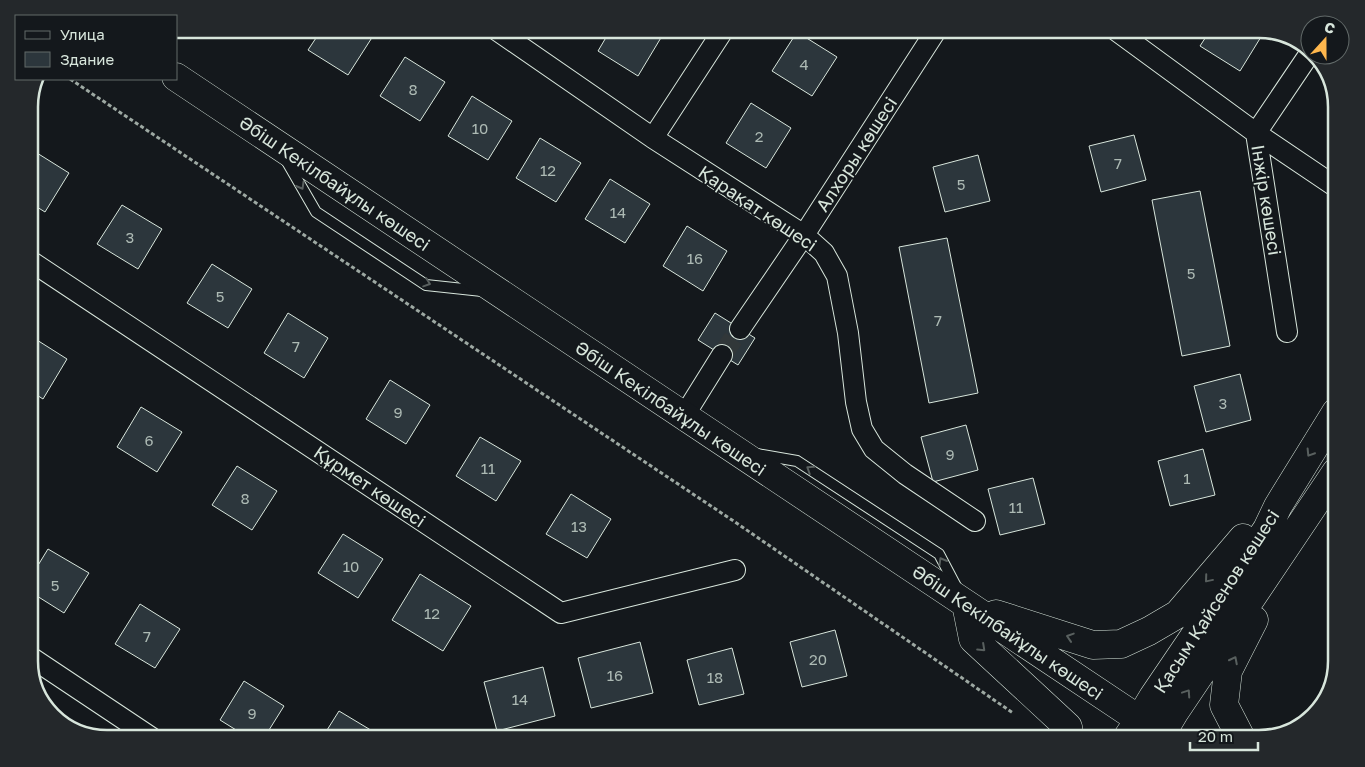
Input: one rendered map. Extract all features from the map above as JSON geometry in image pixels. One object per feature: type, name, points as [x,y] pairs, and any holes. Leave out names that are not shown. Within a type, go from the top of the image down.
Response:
[{"type":"street","name":"Қарақат көшесі","points":[[508,38],[653,138],[804,235],[824,253],[837,276],[848,333],[856,402],[862,429],[874,449],[905,474],[975,521]]},
{"type":"street","points":[[653,138],[718,38]]},
{"type":"street","name":"Алхоры көшесі","points":[[740,329],[804,235],[931,38]]},
{"type":"street","points":[[1126,38],[1256,133],[1327,181]]},
{"type":"street","name":"Інжір көшесі","points":[[1287,332],[1256,133],[1302,65]]},
{"type":"street","name":"Әбіш Кекілбайұлы көшесі","points":[[178,78],[966,604],[1144,730]]},
{"type":"street","name":"Құрмет көшесі","points":[[38,266],[560,613],[735,570]]},
{"type":"street","points":[[684,416],[722,355]]},
{"type":"street","name":"Қасым Қайсенов көшесі","points":[[1151,730],[1158,690],[1267,528],[1278,506],[1328,426]]},
{"type":"street","name":"Қасым Қайсенов көшесі","points":[[1155,730],[1174,713],[1328,484]]},
{"type":"street","points":[[1069,730],[1068,727],[973,639],[966,604],[1093,645],[1121,644],[1149,631],[1178,614],[1238,543],[1278,506]]},
{"type":"street","points":[[1237,730],[1224,705],[1228,671],[1261,606],[1295,532]]},
{"type":"street","points":[[38,662],[140,730]]},
{"type":"path","points":[[72,80],[735,522],[1017,715]]},
{"type":"building","points":[[316,38],[372,38],[348,75],[308,50]]},
{"type":"building","points":[[606,38],[661,38],[638,76],[598,51]]},
{"type":"building","points":[[793,38],[807,38],[837,57],[812,96],[772,71]]},
{"type":"building","points":[[1205,38],[1260,38],[1240,71],[1200,46]]},
{"type":"building","points":[[405,57],[445,82],[420,121],[380,96]]},
{"type":"building","points":[[472,96],[512,121],[488,160],[448,136]]},
{"type":"building","points":[[751,103],[791,128],[766,168],[726,143]]},
{"type":"building","points":[[1134,135],[1146,180],[1101,192],[1089,146]]},
{"type":"building","points":[[540,138],[581,163],[556,202],[516,178]]},
{"type":"building","points":[[38,154],[69,173],[45,212],[38,208]]},
{"type":"building","points":[[978,155],[990,201],[945,212],[933,167]]},
{"type":"building","points":[[610,179],[650,204],[625,243],[585,219]]},
{"type":"building","points":[[1200,191],[1230,346],[1182,356],[1152,200]]},
{"type":"building","points":[[122,205],[162,229],[138,269],[97,244]]},
{"type":"building","points":[[687,226],[727,251],[703,291],[663,266]]},
{"type":"building","points":[[947,238],[978,393],[929,403],[899,247]]},
{"type":"building","points":[[212,264],[252,289],[228,328],[187,303]]},
{"type":"building","points":[[288,313],[328,338],[304,378],[264,353]]},
{"type":"building","points":[[715,313],[755,338],[738,365],[698,340]]},
{"type":"building","points":[[38,341],[67,359],[43,399],[38,396]]},
{"type":"building","points":[[1240,374],[1251,420],[1206,432],[1194,386]]},
{"type":"building","points":[[390,380],[430,405],[406,444],[366,419]]},
{"type":"building","points":[[141,407],[182,432],[157,472],[117,447]]},
{"type":"building","points":[[966,425],[978,470],[933,482],[921,437]]},
{"type":"building","points":[[480,437],[521,461],[496,501],[456,476]]},
{"type":"building","points":[[1203,449],[1215,495],[1170,506],[1158,461]]},
{"type":"building","points":[[237,466],[277,491],[252,530],[212,505]]},
{"type":"building","points":[[1033,478],[1045,524],[1000,535],[988,489]]},
{"type":"building","points":[[571,494],[611,519],[587,558],[546,534]]},
{"type":"building","points":[[343,534],[383,559],[358,598],[318,573]]},
{"type":"building","points":[[48,549],[89,573],[64,613],[38,597],[38,565]]},
{"type":"building","points":[[420,574],[471,606],[443,651],[392,620]]},
{"type":"building","points":[[140,604],[180,629],[155,668],[115,644]]},
{"type":"building","points":[[835,630],[847,676],[802,687],[790,642]]},
{"type":"building","points":[[640,642],[653,693],[591,708],[578,658]]},
{"type":"building","points":[[732,648],[744,694],[699,705],[687,660]]},
{"type":"building","points":[[543,667],[555,716],[497,730],[484,682]]},
{"type":"building","points":[[244,681],[284,706],[269,730],[236,730],[220,720]]},
{"type":"building","points":[[339,711],[371,730],[327,730]]},
{"type":"tunnel","points":[[722,355],[740,329]]}]
